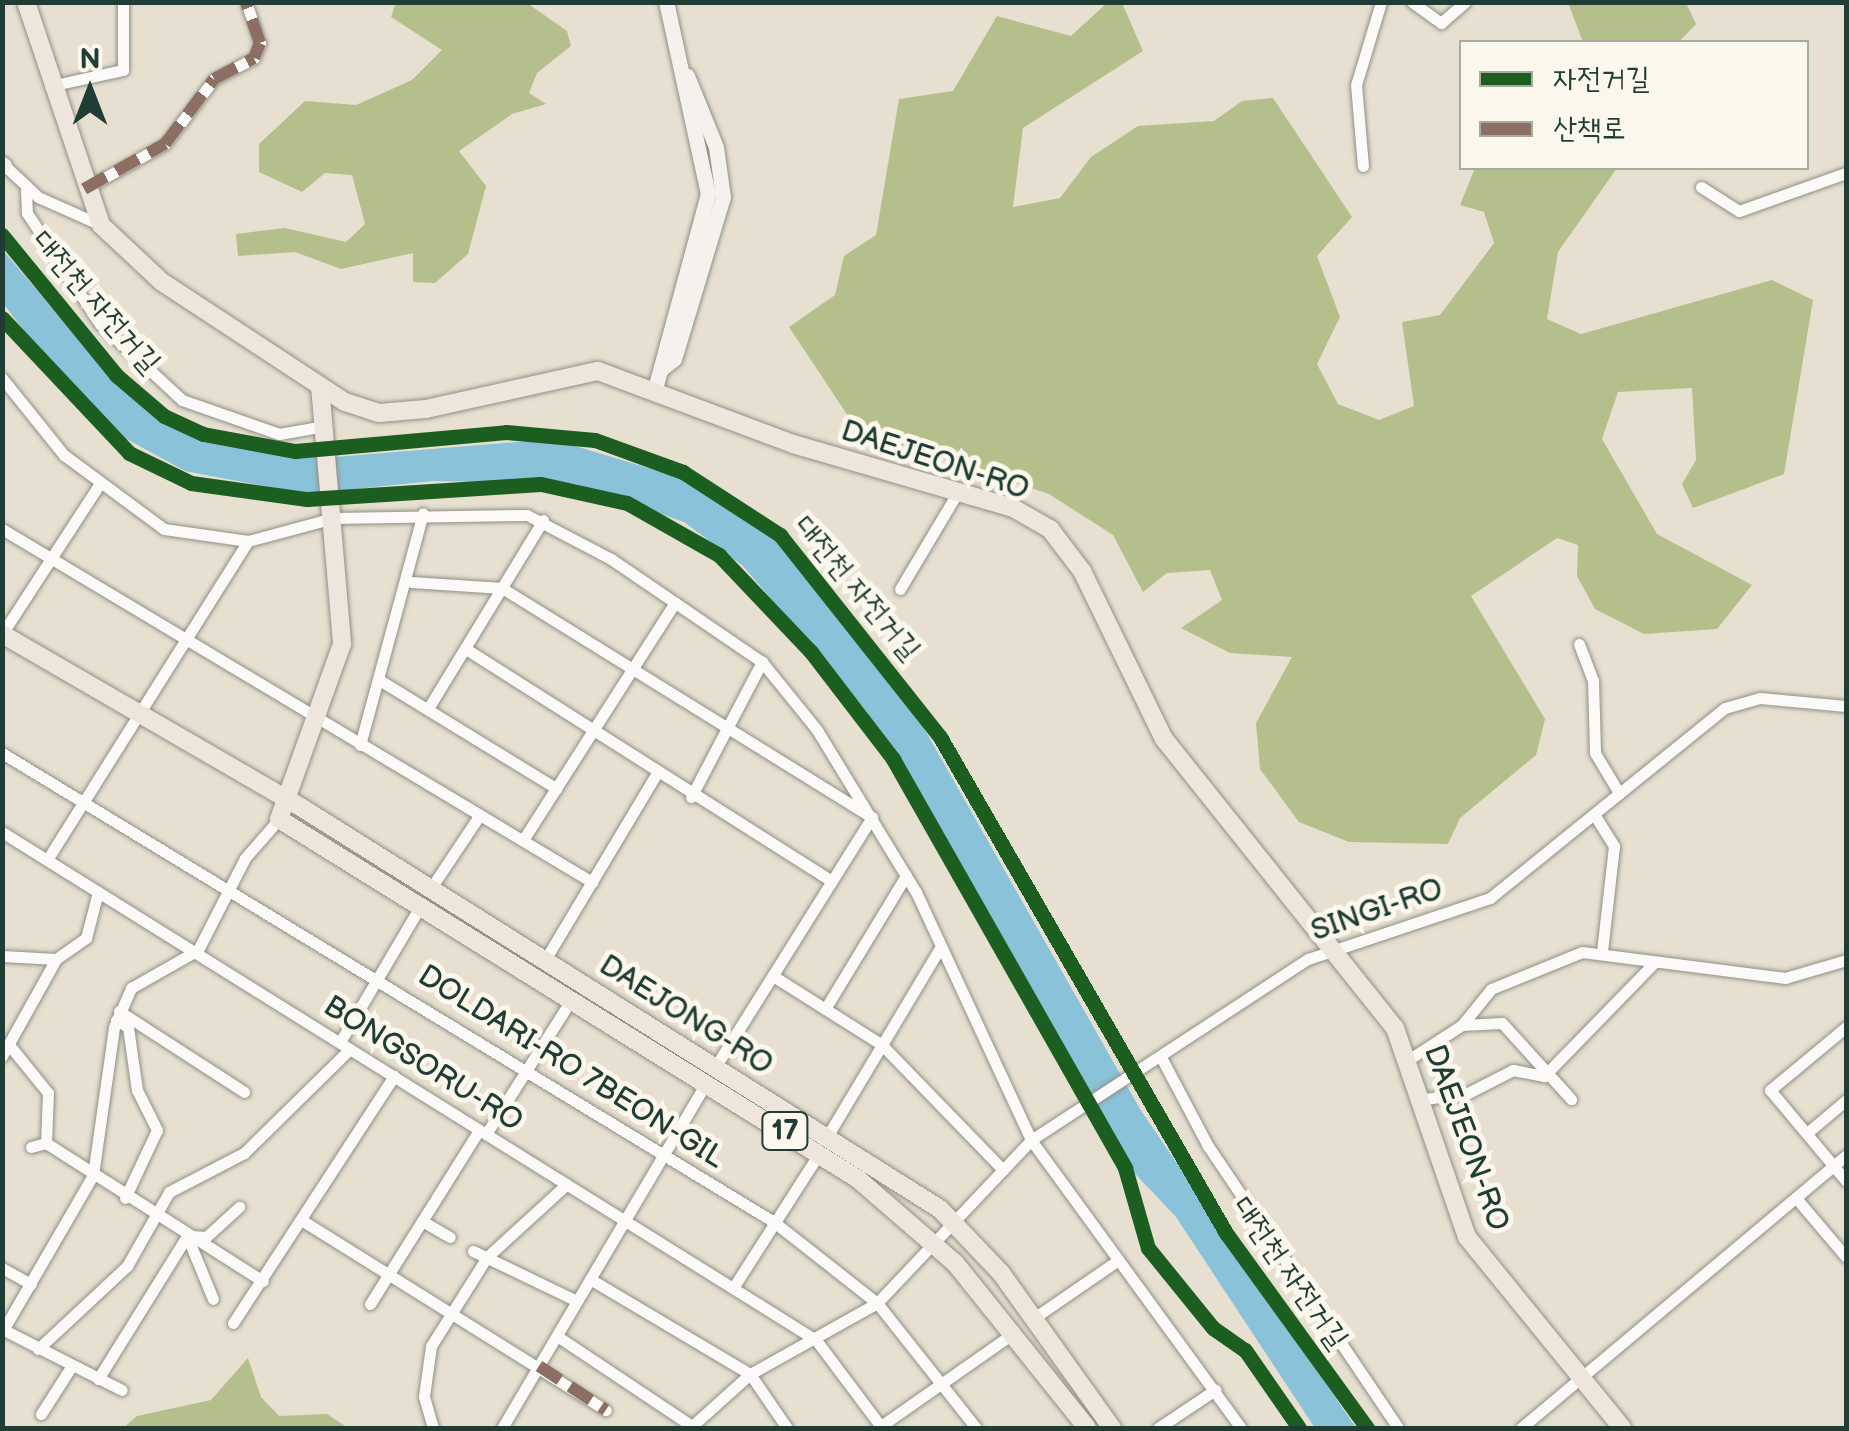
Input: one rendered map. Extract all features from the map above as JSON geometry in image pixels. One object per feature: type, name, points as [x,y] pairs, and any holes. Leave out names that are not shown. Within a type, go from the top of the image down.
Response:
[{"type":"main road","name":"DAEJEON-RO","points":[[26,2],[84,189],[101,225],[162,282],[320,386],[379,413],[568,372],[658,377],[793,444],[1012,508],[1070,551],[1164,739],[1332,946],[1411,1058],[1466,1237],[1622,1428]]},
{"type":"main road","points":[[658,377],[674,359],[722,197],[716,147],[687,76],[666,2]]},
{"type":"main road","points":[[280,812],[342,644],[332,512],[318,432],[320,386]]},
{"type":"main road","name":"DAEJONG-RO","points":[[2,634],[141,718],[421,906],[571,1000],[706,1083],[824,1143],[934,1242],[1015,1332],[1087,1428]]},
{"type":"main road","name":"DAEJONG-RO","points":[[280,812],[432,888],[716,1066],[824,1143],[952,1221],[1034,1318],[1112,1428]]},
{"type":"street","points":[[50,86],[123,70],[123,2]]},
{"type":"street","points":[[84,189],[165,144],[214,79],[254,58],[260,43],[246,2]]},
{"type":"street","points":[[1363,166],[1356,85],[1381,2]]},
{"type":"street","points":[[1412,2],[1441,23],[1464,2]]},
{"type":"street","points":[[3,164],[26,188],[101,225]]},
{"type":"street","points":[[1701,187],[1740,210],[1846,174]]},
{"type":"street","points":[[26,188],[27,213],[100,324],[182,400],[279,434],[318,432]]},
{"type":"street","points":[[3,379],[98,486],[164,529],[248,541],[332,512],[543,520],[675,602],[762,662],[872,817],[906,876],[1037,1136],[1117,1261],[1241,1428]]},
{"type":"street","name":"DAEJONG-RO","points":[[2,634],[98,486]]},
{"type":"street","points":[[900,589],[959,490]]},
{"type":"street","points":[[360,745],[411,582],[423,513]]},
{"type":"street","points":[[429,707],[543,520]]},
{"type":"street","points":[[2,529],[592,882]]},
{"type":"street","points":[[48,860],[141,718],[248,541]]},
{"type":"street","points":[[411,582],[502,588],[872,817]]},
{"type":"street","points":[[523,840],[675,602]]},
{"type":"street","points":[[1579,644],[1593,680],[1594,753],[1619,793]]},
{"type":"street","points":[[466,649],[655,776],[832,881]]},
{"type":"street","points":[[691,797],[731,730],[762,662]]},
{"type":"street","points":[[381,680],[557,789]]},
{"type":"street","name":"SINGI-RO","points":[[693,1428],[750,1374],[877,1303],[1037,1136],[1163,1061],[1332,946],[1490,898],[1725,708],[1760,698],[1846,706]]},
{"type":"street","name":"DOLDARI-RO 7BEON-GIL","points":[[2,753],[230,884],[774,1222],[877,1303],[946,1380],[976,1428]]},
{"type":"street","points":[[545,960],[655,776]]},
{"type":"street","points":[[122,1390],[3,1331],[94,1176],[118,1016],[131,988],[198,950],[230,884],[280,812]]},
{"type":"street","points":[[1594,814],[1614,846],[1602,951]]},
{"type":"street","points":[[432,888],[479,816]]},
{"type":"street","points":[[716,1066],[872,817]]},
{"type":"street","name":"BONGSORU-RO","points":[[2,832],[198,950],[344,1046],[816,1340]]},
{"type":"street","points":[[825,1009],[906,876]]},
{"type":"street","points":[[46,1143],[48,1093],[6,1051],[56,959],[86,938],[98,892]]},
{"type":"street","points":[[38,1349],[127,1266],[158,1219],[170,1192],[244,1153],[344,1046],[421,906]]},
{"type":"street","points":[[733,1288],[941,946]]},
{"type":"street","points":[[1462,1024],[1478,1000],[1518,974],[1602,951],[1652,964],[1796,978],[1845,964]]},
{"type":"street","points":[[2,956],[56,959]]},
{"type":"street","points":[[1544,1076],[1652,964]]},
{"type":"street","points":[[772,976],[882,1045],[1003,1170]]},
{"type":"street","points":[[370,1304],[422,1220],[531,1071],[571,1000]]},
{"type":"street","points":[[118,1016],[244,1092]]},
{"type":"street","points":[[118,1016],[128,1027],[137,1090],[158,1130],[125,1198]]},
{"type":"street","points":[[1411,1058],[1462,1024],[1493,1017],[1544,1076],[1571,1099]]},
{"type":"street","points":[[1846,1027],[1770,1090],[1846,1181]]},
{"type":"street","points":[[1163,1061],[1208,1146],[1398,1428]]},
{"type":"street","points":[[1425,1099],[1468,1094],[1512,1070],[1544,1076]]},
{"type":"street","points":[[233,1324],[264,1282],[394,1076]]},
{"type":"street","points":[[502,1428],[706,1083]]},
{"type":"street","points":[[1807,1133],[1846,1100]]},
{"type":"street","points":[[30,1147],[46,1143],[125,1198],[264,1282]]},
{"type":"street","points":[[1521,1428],[1846,1155]]},
{"type":"street","points":[[433,1428],[424,1396],[431,1346],[487,1258],[567,1184]]},
{"type":"street","points":[[1796,1198],[1846,1257]]},
{"type":"street","points":[[187,1236],[206,1237],[239,1207]]},
{"type":"street","points":[[303,1220],[448,1316],[539,1366],[606,1410]]},
{"type":"street","points":[[422,1220],[450,1238]]},
{"type":"street","points":[[187,1236],[213,1299]]},
{"type":"street","points":[[98,1379],[187,1236]]},
{"type":"street","points":[[473,1251],[578,1301]]},
{"type":"street","points":[[1034,1318],[1117,1261]]},
{"type":"street","points":[[2,1268],[31,1284]]},
{"type":"street","points":[[590,1279],[750,1374],[787,1428]]},
{"type":"street","points":[[816,1340],[880,1428],[1015,1332]]},
{"type":"street","points":[[556,1336],[693,1428]]},
{"type":"street","points":[[41,1414],[71,1367]]},
{"type":"street","points":[[1158,1428],[1215,1390]]},
{"type":"green space","points":[[396,2],[527,3],[567,31],[571,46],[537,73],[529,93],[546,104],[512,114],[459,151],[486,186],[468,254],[435,283],[413,282],[413,253],[341,269],[295,252],[238,256],[236,234],[285,228],[346,242],[365,224],[352,175],[325,173],[302,192],[259,172],[259,144],[305,101],[356,105],[412,80],[442,50],[391,17]]},
{"type":"green space","points":[[1108,2],[1122,3],[1143,51],[1023,128],[1013,207],[1060,198],[1091,157],[1138,126],[1214,121],[1242,101],[1273,98],[1352,217],[1317,256],[1340,317],[1317,364],[1338,404],[1379,420],[1414,406],[1402,322],[1440,315],[1494,243],[1484,212],[1460,205],[1474,170],[1616,170],[1558,252],[1547,319],[1581,334],[1772,280],[1813,300],[1784,474],[1693,508],[1682,484],[1696,460],[1692,388],[1618,392],[1602,439],[1657,534],[1752,585],[1717,629],[1644,634],[1595,609],[1577,576],[1578,545],[1557,538],[1471,596],[1545,719],[1536,755],[1460,818],[1448,844],[1349,842],[1299,822],[1260,769],[1256,723],[1292,657],[1230,653],[1181,628],[1222,600],[1210,570],[1167,573],[1143,592],[1113,535],[1049,494],[858,431],[789,327],[835,295],[844,256],[876,235],[899,99],[953,91],[997,16],[1071,36]]},
{"type":"green space","points":[[1568,3],[1686,3],[1696,24],[1681,40],[1582,40]]},
{"type":"green space","points":[[248,1358],[261,1397],[279,1416],[327,1414],[348,1428],[123,1428],[137,1416],[211,1400]]},
{"type":"water","points":[[2,249],[111,378],[192,436],[323,458],[552,439],[688,480],[779,541],[913,709],[1140,1109],[1356,1428],[1315,1428],[1176,1217],[1126,1164],[918,791],[864,708],[743,566],[684,522],[576,484],[433,481],[306,494],[185,471],[121,436],[58,376],[3,303]]},
{"type":"marked path","points":[[84,189],[165,144],[214,79],[254,58],[260,43],[246,2]]},
{"type":"marked path","points":[[539,1366],[606,1410]]},
{"type":"cycle path","name":"대전천 자전거길","points":[[2,235],[116,375],[164,416],[203,434],[295,451],[506,432],[595,440],[683,472],[780,535],[940,737],[1226,1233],[1367,1428]]},
{"type":"cycle path","points":[[2,318],[129,453],[191,483],[307,499],[541,484],[627,503],[719,555],[811,652],[893,759],[1125,1168],[1148,1248],[1213,1328],[1245,1350],[1299,1428]]}]
